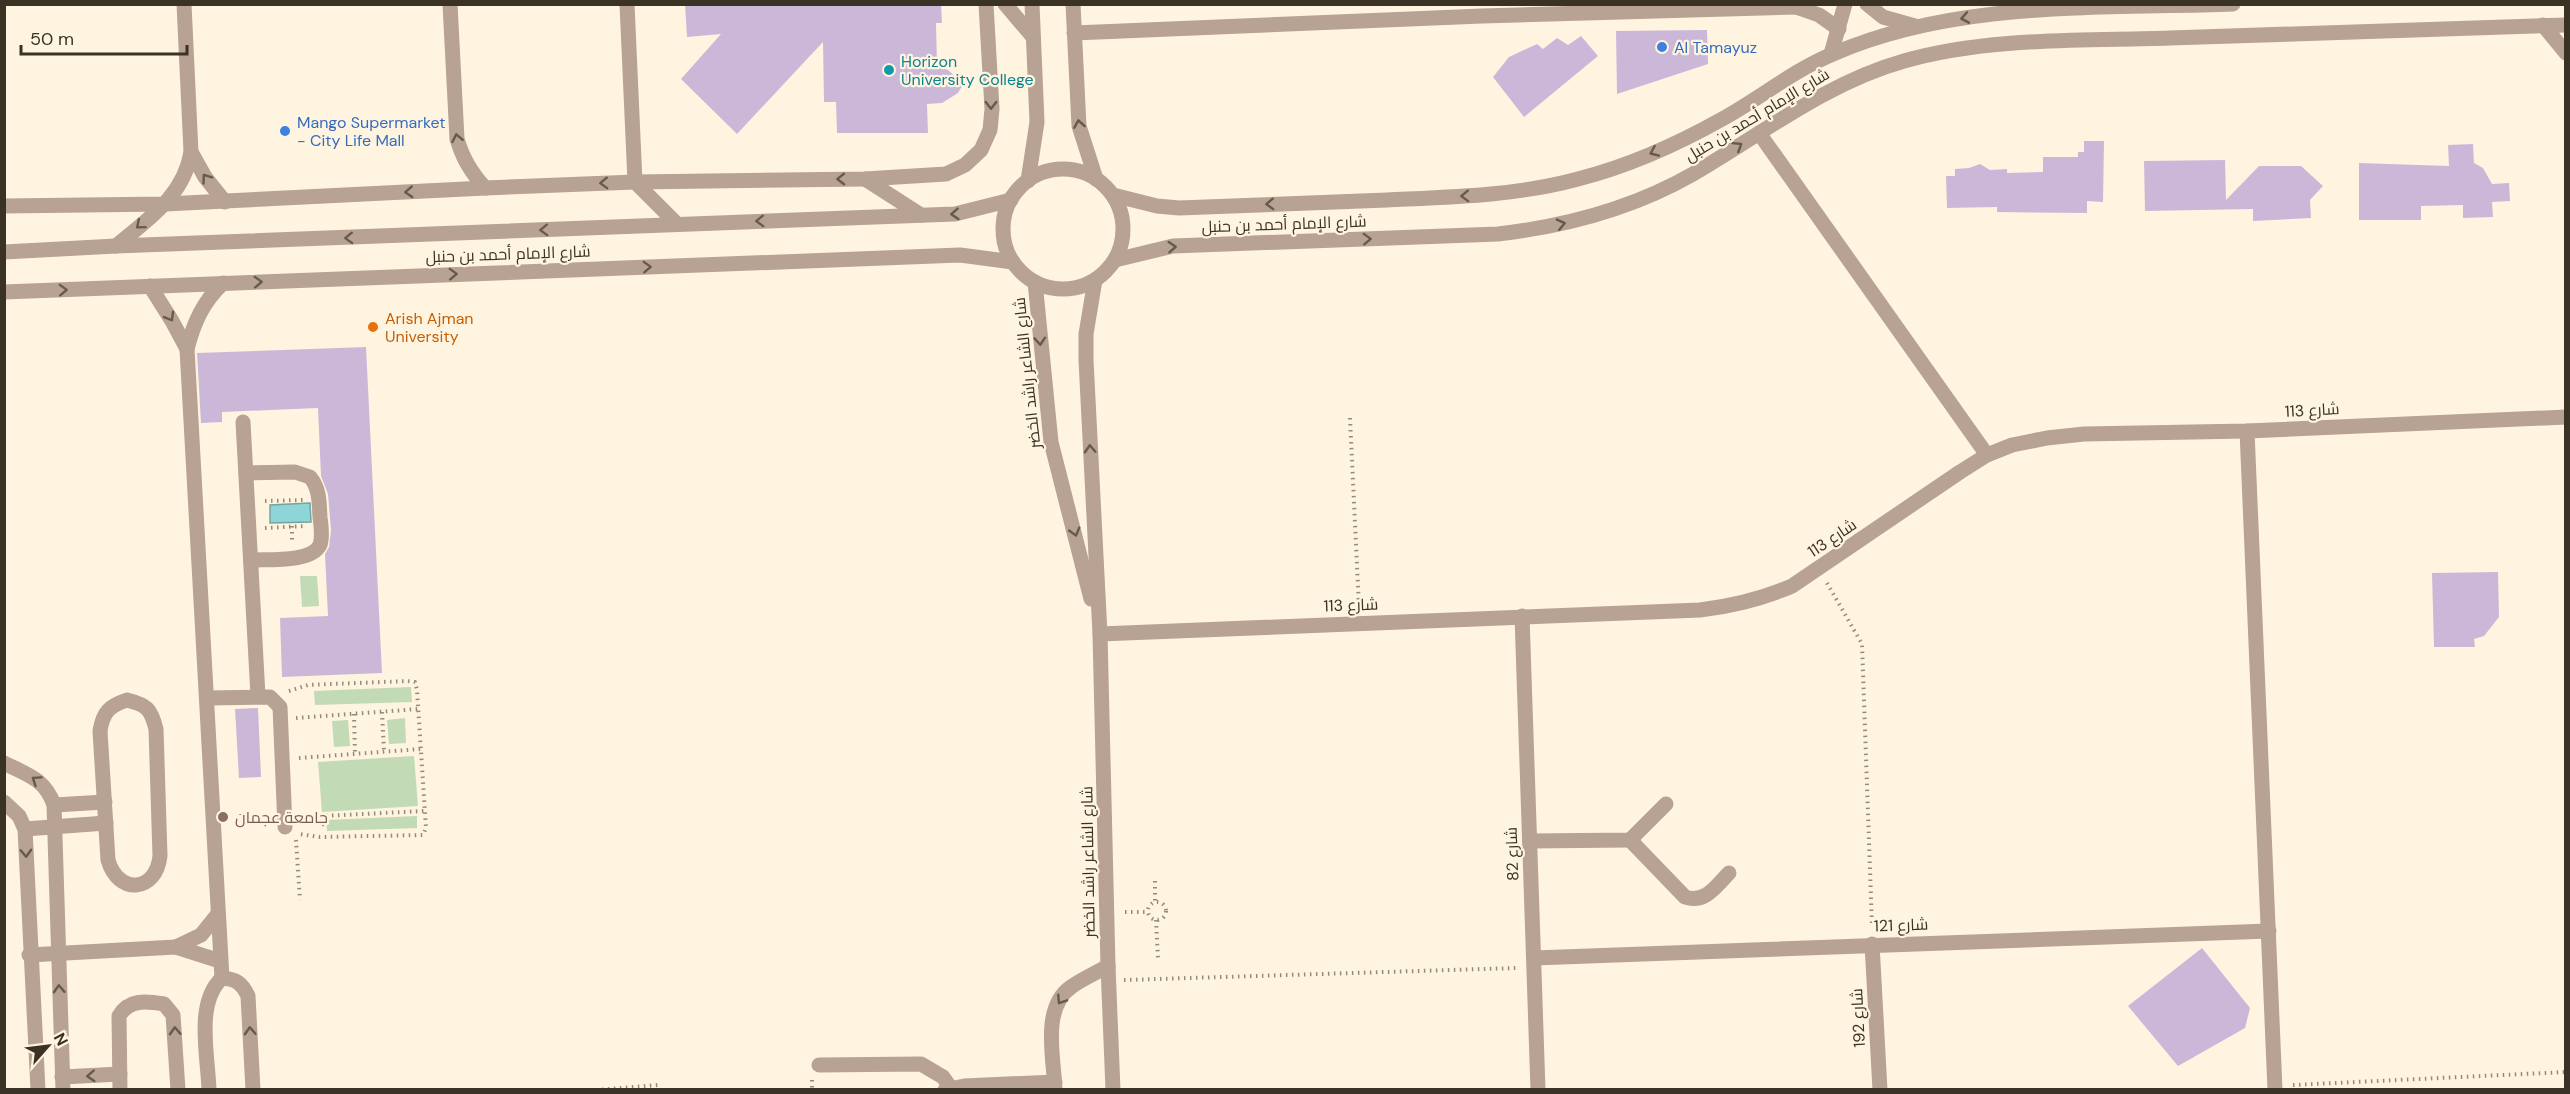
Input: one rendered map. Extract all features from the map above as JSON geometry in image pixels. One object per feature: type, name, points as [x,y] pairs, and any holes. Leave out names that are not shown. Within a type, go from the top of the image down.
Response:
[{"type":"street","points":[[116,246],[165,204],[182,181],[191,152],[184,4]]},
{"type":"street","points":[[450,4],[456,140],[467,166],[485,188]]},
{"type":"street","points":[[627,4],[635,182],[677,224]]},
{"type":"street","points":[[4,206],[165,204],[635,182],[865,179],[946,174],[965,165],[981,150],[990,130],[992,109],[986,4]]},
{"type":"street","points":[[1005,4],[1033,37]]},
{"type":"street","points":[[1028,180],[1037,122],[1032,4]]},
{"type":"street","points":[[1073,4],[1079,126],[1096,179]]},
{"type":"street","points":[[1831,54],[1845,4]]},
{"type":"street","points":[[1867,4],[1883,16],[1918,26]]},
{"type":"street","name":"شارع الإمام أحمد بن حنبل","points":[[1113,195],[1157,206],[1179,208],[1475,196],[1544,187],[1612,169],[1676,143],[1725,117],[1831,54],[1918,26],[1971,16],[2024,10],[2233,4]]},
{"type":"street","points":[[1074,33],[1481,10],[1800,6],[1819,15],[1839,29]]},
{"type":"street","points":[[2543,25],[2565,53]]},
{"type":"street","name":"شارع الإمام أحمد بن حنبل","points":[[1115,260],[1173,246],[1498,234],[1541,229],[1625,207],[1692,175],[1815,98],[1859,77],[1902,61],[1946,51],[2075,41],[2565,25]]},
{"type":"street","points":[[1760,133],[1987,455]]},
{"type":"street","points":[[191,152],[205,177],[225,201]]},
{"type":"street","points":[[1070,170],[1096,179],[1113,195],[1122,216],[1123,238],[1115,260],[1095,280],[1081,287],[1050,288],[1035,282],[1013,262],[1006,247],[1005,215],[1011,200],[1028,180],[1041,173],[1070,170]]},
{"type":"street","points":[[865,179],[921,215]]},
{"type":"street","name":"شارع الإمام أحمد بن حنبل","points":[[4,252],[921,215],[969,212],[1011,200]]},
{"type":"street","name":"شارع الإمام أحمد بن حنبل","points":[[4,292],[960,255],[1013,262]]},
{"type":"street","name":"شارع الشاعر راشد الخضر","points":[[1095,280],[1086,334],[1086,360],[1100,634],[1113,1089]]},
{"type":"street","name":"شارع الشاعر راشد الخضر","points":[[1035,282],[1052,442],[1100,634]]},
{"type":"street","points":[[222,978],[187,349],[201,310],[224,283]]},
{"type":"street","points":[[150,286],[187,349]]},
{"type":"street","name":"شارع 113","points":[[1100,634],[1732,606],[1763,598],[1782,590],[1819,569],[1987,455],[2012,445],[2065,436],[2247,431],[2565,417]]},
{"type":"street","points":[[243,422],[258,696]]},
{"type":"street","points":[[2247,431],[2275,1087]]},
{"type":"street","points":[[246,472],[302,473],[310,477],[316,484],[321,525],[320,543],[315,551],[307,556],[250,560]]},
{"type":"street","name":"شارع 82","points":[[1522,616],[1538,1089]]},
{"type":"street","points":[[207,698],[270,697],[280,706],[285,823]]},
{"type":"street","points":[[127,700],[142,704],[152,714],[156,729],[160,856],[159,868],[152,878],[142,884],[130,885],[119,880],[111,871],[108,860],[106,823],[100,730],[103,716],[113,704],[127,700]]},
{"type":"street","points":[[4,763],[43,784],[50,793],[54,805],[63,1083],[120,1082],[119,1016],[124,1008],[132,1003],[164,1004],[174,1015],[178,1089]]},
{"type":"street","points":[[4,802],[19,816],[25,829],[38,1089]]},
{"type":"street","points":[[54,805],[105,802]]},
{"type":"street","points":[[1530,841],[1630,840],[1666,804]]},
{"type":"street","points":[[25,829],[106,823]]},
{"type":"street","points":[[1630,840],[1684,897],[1694,900],[1703,898],[1729,873]]},
{"type":"street","points":[[176,947],[201,935],[218,914]]},
{"type":"street","name":"شارع 121","points":[[1534,963],[1872,944],[2269,931]]},
{"type":"street","name":"شارع 192","points":[[1872,944],[1880,1089]]},
{"type":"street","points":[[30,955],[176,947],[220,961]]},
{"type":"street","points":[[819,1065],[921,1064],[956,1088],[1055,1086],[1052,1027],[1059,999],[1070,988],[1108,974]]},
{"type":"street","points":[[209,1089],[206,1010],[213,986],[222,978],[233,979],[243,986],[248,996],[253,1089]]},
{"type":"path","points":[[1350,418],[1359,622]]},
{"type":"path","points":[[247,502],[318,500]]},
{"type":"path","points":[[249,530],[321,525]]},
{"type":"path","points":[[1819,569],[1862,644],[1872,944]]},
{"type":"path","points":[[276,701],[288,691],[308,685],[412,681],[417,686],[425,832],[420,837],[320,837],[296,833],[300,900]]},
{"type":"path","points":[[280,719],[418,709]]},
{"type":"path","points":[[382,712],[384,752]]},
{"type":"path","points":[[354,714],[355,754]]},
{"type":"path","points":[[282,760],[421,749]]},
{"type":"path","points":[[285,823],[424,811]]},
{"type":"path","points":[[1155,881],[1155,903]]},
{"type":"path","points":[[1155,903],[1161,903],[1166,911],[1161,920],[1149,916],[1151,904],[1155,903]]},
{"type":"path","points":[[1107,912],[1148,912]]},
{"type":"path","points":[[1156,920],[1158,960]]},
{"type":"path","points":[[1108,974],[1534,963]]},
{"type":"path","points":[[2275,1087],[2565,1072]]},
{"type":"path","points":[[596,1089],[658,1085],[658,1089]]},
{"type":"green space","points":[[300,576],[317,576],[319,606],[302,607]]},
{"type":"green space","points":[[411,687],[412,702],[315,705],[314,691]]},
{"type":"green space","points":[[405,718],[406,743],[389,744],[387,720]]},
{"type":"green space","points":[[348,720],[350,746],[334,747],[332,721]]},
{"type":"green space","points":[[414,756],[418,806],[322,812],[318,762]]},
{"type":"green space","points":[[417,816],[417,828],[327,831],[326,820]]},
{"type":"water","points":[[310,503],[311,522],[270,523],[270,505]]},
{"type":"building","name":"Horizon University College","points":[[685,4],[941,4],[942,23],[936,23],[937,66],[948,70],[962,86],[958,93],[942,103],[927,104],[928,133],[837,133],[836,102],[824,102],[823,42],[737,134],[681,79],[721,34],[687,37]]},
{"type":"building","name":"Al Tamayuz","points":[[1707,30],[1708,64],[1617,94],[1616,31]]},
{"type":"building","points":[[1581,36],[1598,56],[1524,117],[1493,77],[1509,57],[1537,44],[1543,49],[1557,38],[1568,45]]},
{"type":"building","points":[[2084,141],[2104,141],[2103,202],[2087,201],[2087,213],[1997,212],[1997,207],[1947,208],[1946,176],[1955,176],[1955,169],[1980,164],[1990,170],[2007,169],[2007,173],[2043,172],[2043,157],[2078,157],[2078,152],[2084,152]]},
{"type":"building","points":[[2473,144],[2474,163],[2483,168],[2492,184],[2509,183],[2510,201],[2492,202],[2493,217],[2463,218],[2463,205],[2421,206],[2421,220],[2359,220],[2359,163],[2449,166],[2448,145]]},
{"type":"building","points":[[2225,160],[2226,200],[2259,166],[2301,166],[2323,186],[2310,200],[2311,218],[2253,221],[2253,209],[2145,211],[2144,161]]},
{"type":"building","points":[[366,347],[382,673],[282,677],[280,618],[328,616],[325,554],[329,547],[331,530],[328,494],[321,476],[318,408],[222,412],[222,422],[201,423],[197,353]]},
{"type":"building","points":[[2498,572],[2499,617],[2484,636],[2474,639],[2475,647],[2434,647],[2432,573]]},
{"type":"building","points":[[258,708],[261,777],[239,778],[235,709]]},
{"type":"building","points":[[2202,948],[2250,1008],[2245,1028],[2178,1066],[2128,1006]]},
{"type":"place","name":"Al Tamayuz","points":[[1662,47]]},
{"type":"place","name":"Horizon University College","points":[[889,70]]},
{"type":"place","name":"Mango Supermarket - City Life Mall","points":[[285,131]]},
{"type":"place","name":"Arish Ajman University","points":[[373,327]]},
{"type":"place","name":"جامعة عجمان","points":[[223,817]]}]
